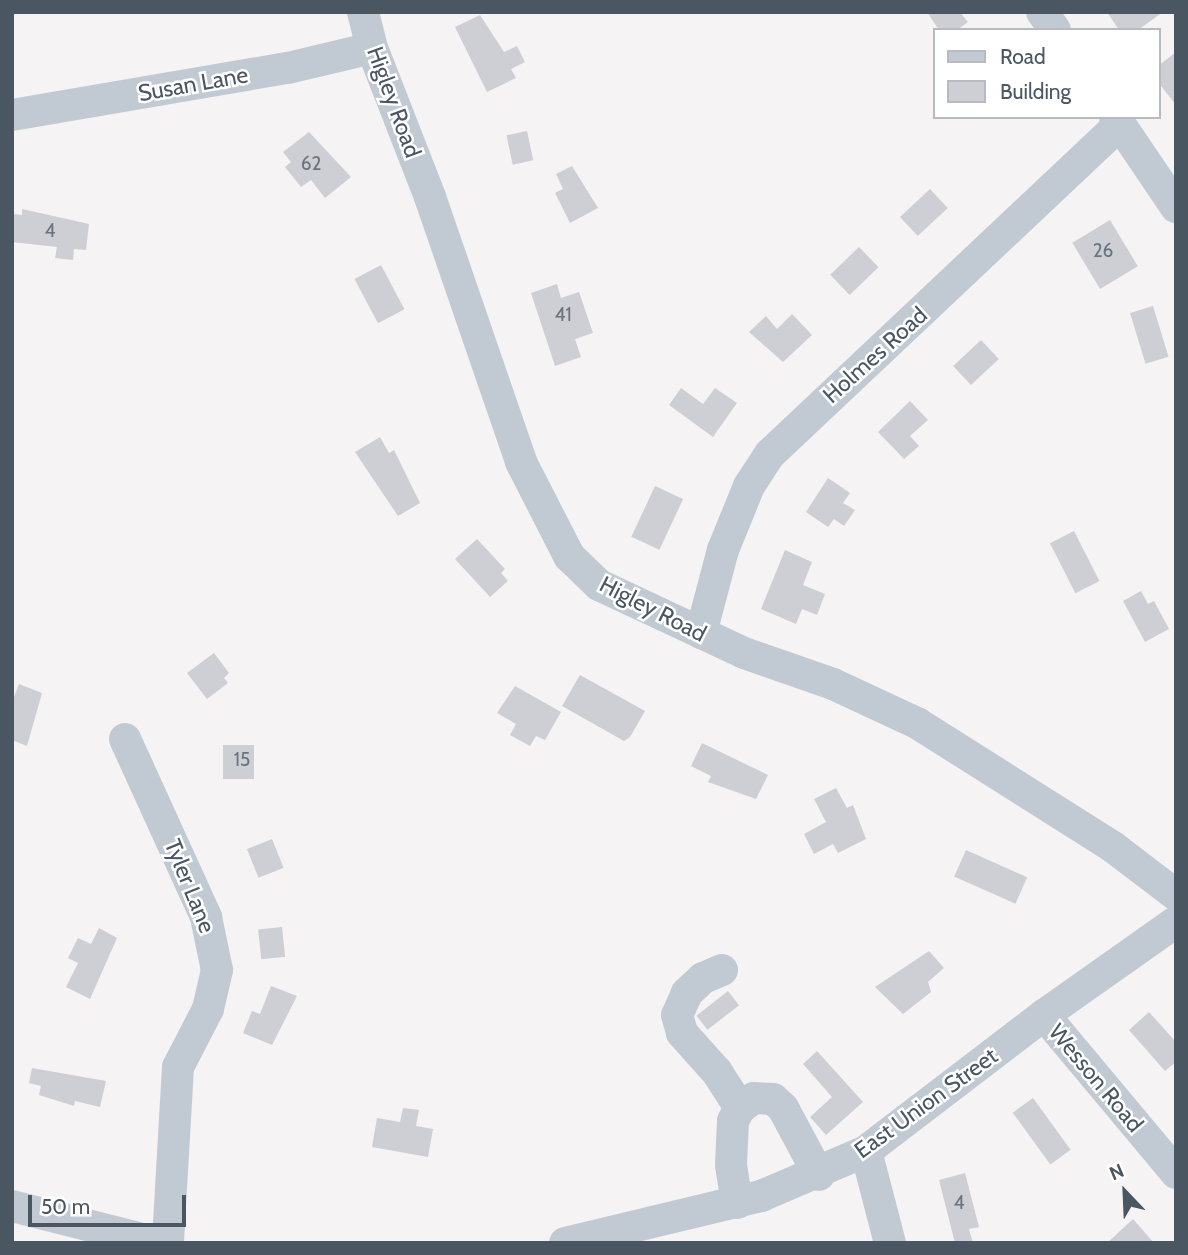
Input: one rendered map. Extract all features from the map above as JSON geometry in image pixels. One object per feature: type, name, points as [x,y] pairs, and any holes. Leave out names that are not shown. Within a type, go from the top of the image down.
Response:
[{"type":"street","name":"Higley Road","points":[[363,12],[372,48],[430,197],[521,462],[547,519],[569,556],[599,585],[701,633],[833,684],[917,723],[1113,847],[1176,895]]},
{"type":"street","points":[[1042,12],[1054,28]]},
{"type":"street","name":"Susan Lane","points":[[12,116],[288,68],[372,48]]},
{"type":"street","points":[[1117,121],[1176,207]]},
{"type":"street","name":"Holmes Road","points":[[701,633],[723,550],[749,486],[770,454],[1117,121]]},
{"type":"street","name":"Tyler Lane","points":[[125,739],[206,918],[217,970],[208,1009],[178,1067],[168,1243]]},
{"type":"street","name":"East Union Street","points":[[565,1243],[737,1203],[818,1175],[866,1152],[1044,1015],[1176,922]]},
{"type":"street","points":[[722,970],[703,978],[687,993],[677,1015],[682,1033],[717,1072],[740,1108]]},
{"type":"street","name":"Wesson Road","points":[[1044,1015],[1176,1172]]},
{"type":"street","points":[[737,1203],[730,1140],[740,1108],[754,1098],[773,1099],[798,1131],[818,1175]]},
{"type":"street","points":[[866,1152],[890,1243]]},
{"type":"street","points":[[12,1206],[158,1243]]},
{"type":"building","points":[[927,12],[960,12],[968,22],[960,28],[938,28]]},
{"type":"building","points":[[1107,12],[1163,12],[1141,28],[1118,28]]},
{"type":"building","points":[[480,15],[504,52],[517,46],[525,62],[511,69],[516,78],[487,92],[455,27]]},
{"type":"building","points":[[1176,52],[1176,105],[1160,85],[1160,64]]},
{"type":"building","points":[[527,131],[533,160],[513,165],[506,135]]},
{"type":"building","points":[[309,132],[351,177],[325,198],[311,180],[301,187],[285,167],[291,162],[283,152]]},
{"type":"building","points":[[572,166],[598,208],[570,223],[555,193],[563,189],[556,174]]},
{"type":"building","points":[[930,189],[948,208],[918,236],[900,217]]},
{"type":"building","points":[[22,209],[89,224],[86,250],[74,249],[73,260],[55,258],[57,247],[12,242],[12,214],[22,215]]},
{"type":"building","points":[[1110,220],[1138,266],[1100,289],[1072,243]]},
{"type":"building","points":[[859,247],[878,267],[850,295],[830,275]]},
{"type":"building","points":[[381,265],[404,309],[378,323],[355,279]]},
{"type":"building","points":[[557,284],[561,298],[579,292],[593,333],[575,339],[581,357],[555,366],[531,293]]},
{"type":"building","points":[[1153,306],[1168,357],[1146,364],[1130,313]]},
{"type":"building","points":[[792,314],[812,335],[783,362],[749,332],[766,316],[777,329]]},
{"type":"building","points":[[981,340],[999,359],[971,385],[953,366]]},
{"type":"building","points":[[681,388],[703,404],[715,388],[737,403],[713,437],[669,405]]},
{"type":"building","points":[[910,401],[928,420],[910,436],[919,446],[904,459],[878,432]]},
{"type":"building","points":[[380,437],[389,453],[394,450],[420,503],[398,516],[355,452]]},
{"type":"building","points":[[828,478],[850,493],[843,503],[855,510],[844,526],[834,519],[828,527],[806,512]]},
{"type":"building","points":[[655,486],[683,499],[659,550],[631,537]]},
{"type":"building","points":[[1074,531],[1099,581],[1075,593],[1050,543]]},
{"type":"building","points":[[477,539],[505,569],[501,573],[508,581],[490,597],[455,559]]},
{"type":"building","points":[[785,550],[812,562],[803,585],[825,594],[817,615],[802,609],[796,624],[761,609]]},
{"type":"building","points":[[1141,591],[1148,604],[1154,601],[1169,629],[1145,642],[1123,601]]},
{"type":"building","points":[[214,653],[229,673],[224,678],[228,683],[207,699],[187,673]]},
{"type":"building","points":[[580,675],[645,711],[630,737],[624,741],[562,706]]},
{"type":"building","points":[[19,684],[42,693],[27,746],[12,740],[12,702]]},
{"type":"building","points":[[515,686],[561,712],[545,740],[536,736],[530,746],[510,735],[516,724],[497,713]]},
{"type":"building","points":[[702,743],[768,775],[756,799],[708,782],[711,776],[691,766]]},
{"type":"building","points":[[223,745],[254,745],[254,779],[223,779]]},
{"type":"building","points":[[836,788],[847,808],[853,805],[866,839],[838,853],[833,844],[814,854],[804,834],[826,822],[814,799]]},
{"type":"building","points":[[272,839],[284,868],[259,878],[247,849]]},
{"type":"building","points":[[966,850],[1027,877],[1015,904],[954,876]]},
{"type":"building","points":[[282,927],[285,957],[261,959],[258,930]]},
{"type":"building","points":[[99,928],[117,938],[90,999],[66,987],[78,963],[68,958],[78,938],[91,944]]},
{"type":"building","points":[[929,951],[944,968],[928,982],[931,992],[903,1014],[875,987]]},
{"type":"building","points":[[271,986],[297,996],[272,1045],[243,1033],[252,1011],[260,1014]]},
{"type":"building","points":[[728,991],[739,1005],[708,1030],[696,1016]]},
{"type":"building","points":[[1149,1012],[1176,1042],[1176,1062],[1165,1071],[1129,1030]]},
{"type":"building","points":[[817,1051],[863,1102],[826,1135],[810,1117],[832,1097],[803,1064]]},
{"type":"building","points":[[32,1068],[106,1081],[100,1107],[75,1101],[74,1106],[39,1095],[41,1086],[29,1083]]},
{"type":"building","points":[[1033,1098],[1071,1150],[1050,1164],[1013,1113]]},
{"type":"building","points":[[403,1108],[419,1110],[416,1126],[433,1129],[428,1157],[372,1147],[377,1118],[400,1122]]},
{"type":"building","points":[[965,1173],[979,1227],[969,1229],[973,1243],[955,1243],[939,1180]]},
{"type":"building","points":[[1133,1219],[1154,1243],[1107,1243]]}]
